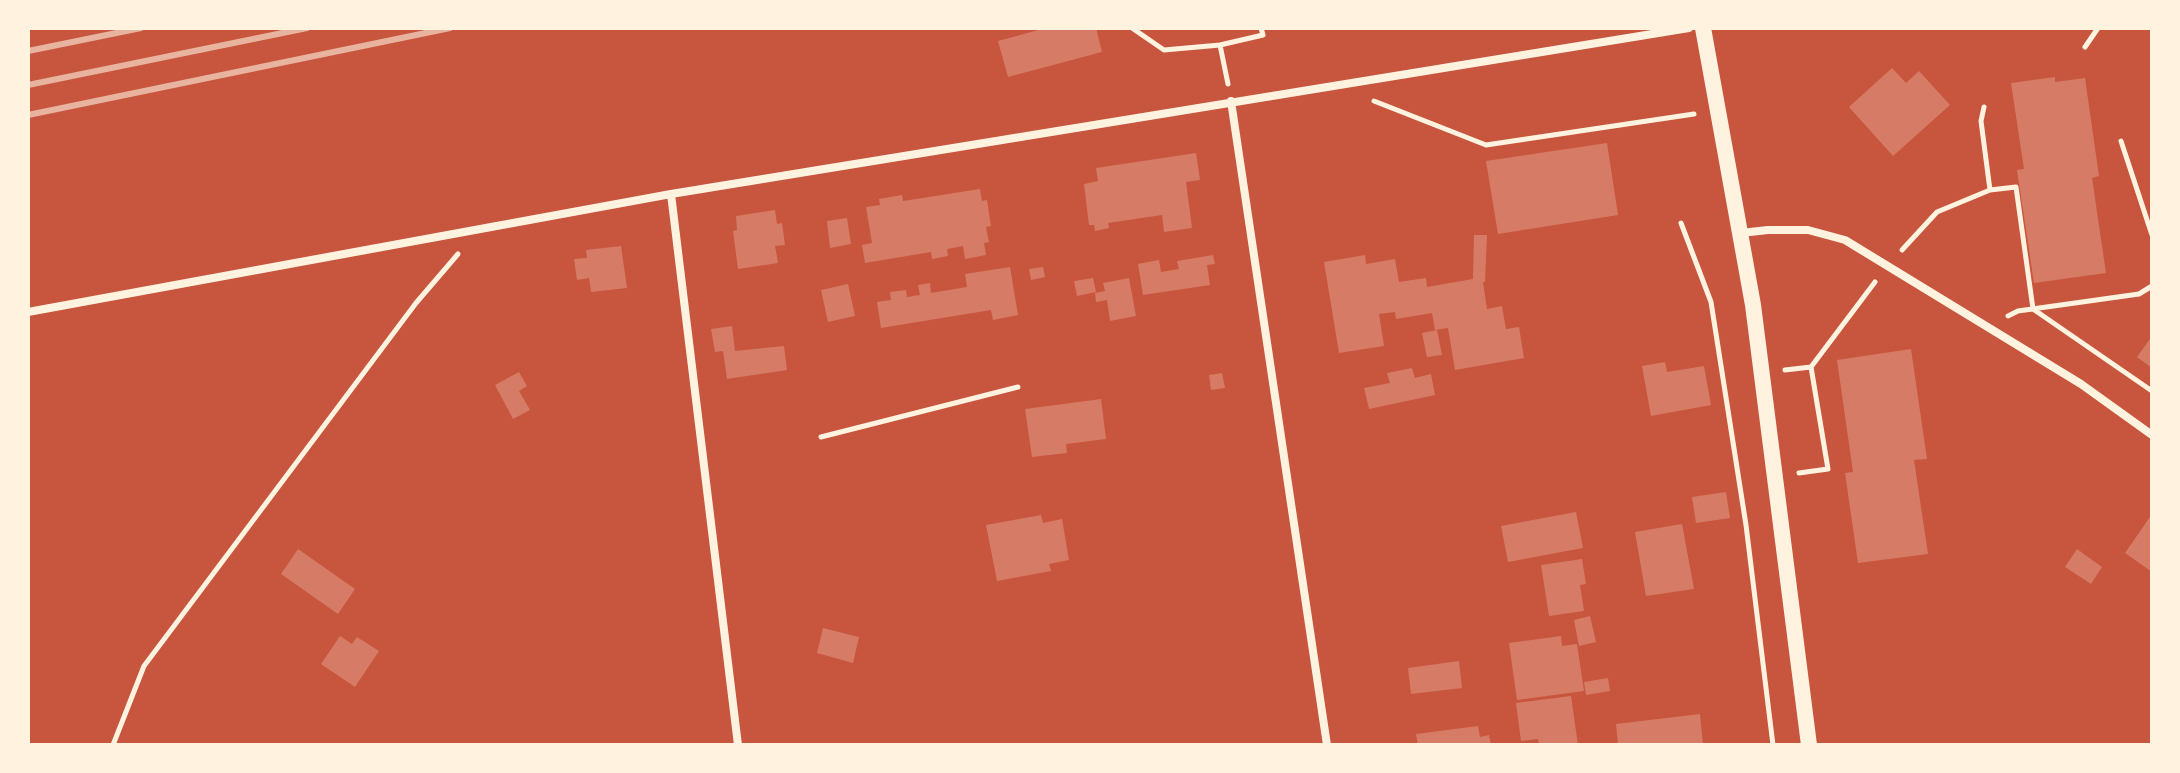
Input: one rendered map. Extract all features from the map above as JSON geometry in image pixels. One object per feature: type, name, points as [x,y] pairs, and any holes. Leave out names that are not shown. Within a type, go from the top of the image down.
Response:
[{"type":"main road","points":[[1703,28],[1741,233],[1809,745]]},
{"type":"street","points":[[28,312],[671,194],[1689,28]]},
{"type":"street","points":[[1231,101],[1327,745]]},
{"type":"street","points":[[671,194],[738,745]]},
{"type":"street","points":[[1741,233],[1808,230],[1845,240],[2081,384],[2152,435]]},
{"type":"path","points":[[1132,28],[1164,50],[1220,45],[1263,35],[1261,28]]},
{"type":"path","points":[[2085,47],[2098,28]]},
{"type":"path","points":[[1220,45],[1231,101]]},
{"type":"path","points":[[1334,86],[1486,145],[1719,110]]},
{"type":"path","points":[[1984,107],[1981,121],[1990,190]]},
{"type":"path","points":[[2121,141],[2152,235]]},
{"type":"path","points":[[1775,477],[1828,469],[1811,367],[1888,266],[1937,212],[1990,190],[2016,187],[2033,309],[2152,391]]},
{"type":"path","points":[[1681,223],[1711,302],[1746,525],[1773,745]]},
{"type":"path","points":[[113,745],[144,666],[416,303],[481,228]]},
{"type":"path","points":[[1985,326],[2018,311],[2139,294],[2152,286]]},
{"type":"path","points":[[821,437],[1018,387]]},
{"type":"building","points":[[1046,28],[1096,28],[1102,52],[1008,77],[998,41]]},
{"type":"building","points":[[1892,68],[1906,83],[1919,71],[1950,105],[1893,156],[1849,107]]},
{"type":"building","points":[[2055,77],[2055,82],[2085,78],[2099,176],[2092,178],[2106,273],[2034,283],[2017,170],[2024,169],[2011,83]]},
{"type":"building","points":[[1607,143],[1618,215],[1498,234],[1486,161]]},
{"type":"building","points":[[1196,153],[1200,180],[1186,182],[1192,228],[1164,232],[1162,215],[1108,223],[1109,228],[1095,231],[1094,225],[1089,225],[1084,184],[1098,181],[1096,168]]},
{"type":"building","points":[[980,189],[982,201],[987,200],[991,226],[986,227],[989,242],[984,243],[986,255],[965,259],[963,246],[947,249],[948,256],[932,259],[931,252],[865,263],[862,245],[872,243],[866,207],[880,205],[879,199],[902,195],[903,201]]},
{"type":"building","points":[[775,210],[777,224],[782,223],[785,245],[775,246],[778,263],[738,269],[733,231],[737,230],[736,216]]},
{"type":"building","points":[[847,218],[851,244],[830,248],[827,221]]},
{"type":"building","points":[[1474,235],[1487,235],[1483,282],[1487,309],[1502,306],[1506,329],[1519,327],[1524,358],[1455,370],[1448,328],[1435,330],[1432,313],[1396,319],[1395,312],[1379,314],[1384,346],[1339,353],[1324,262],[1365,255],[1366,264],[1395,259],[1399,282],[1426,278],[1427,287],[1473,279]]},
{"type":"building","points":[[621,246],[627,288],[591,292],[589,278],[577,280],[574,259],[587,258],[586,250]]},
{"type":"building","points":[[1213,255],[1215,264],[1207,265],[1210,285],[1143,295],[1138,264],[1159,260],[1161,272],[1179,269],[1177,261]]},
{"type":"building","points":[[1010,267],[1018,315],[993,320],[991,310],[881,328],[877,302],[891,300],[890,292],[906,290],[907,297],[920,295],[918,285],[930,283],[931,293],[967,287],[965,274]]},
{"type":"building","points":[[1043,267],[1045,277],[1031,280],[1029,269]]},
{"type":"building","points":[[1093,278],[1096,292],[1077,296],[1074,281]]},
{"type":"building","points":[[1129,278],[1136,316],[1110,321],[1107,300],[1096,302],[1095,293],[1105,291],[1103,283]]},
{"type":"building","points":[[848,284],[855,316],[828,322],[821,290]]},
{"type":"building","points":[[732,326],[735,351],[784,346],[787,370],[727,379],[723,351],[715,352],[711,329]]},
{"type":"building","points":[[1437,330],[1442,355],[1427,357],[1422,333]]},
{"type":"building","points":[[2152,336],[2152,368],[2137,357]]},
{"type":"building","points":[[1911,349],[1927,459],[1914,460],[1928,554],[1858,563],[1845,473],[1853,472],[1837,360]]},
{"type":"building","points":[[1665,362],[1667,372],[1704,366],[1711,405],[1651,416],[1642,366]]},
{"type":"building","points":[[1412,368],[1415,378],[1431,374],[1435,395],[1369,409],[1364,388],[1390,383],[1387,373]]},
{"type":"building","points":[[519,372],[527,386],[519,391],[530,410],[513,419],[495,385]]},
{"type":"building","points":[[1222,373],[1225,388],[1211,390],[1209,375]]},
{"type":"building","points":[[1101,399],[1106,439],[1066,444],[1067,453],[1032,457],[1025,409]]},
{"type":"building","points":[[1726,492],[1730,518],[1696,523],[1692,497]]},
{"type":"building","points":[[1576,512],[1583,548],[1508,562],[1501,526]]},
{"type":"building","points":[[2152,514],[2152,572],[2125,553]]},
{"type":"building","points":[[1041,515],[1043,523],[1062,519],[1069,560],[1049,564],[1051,571],[997,581],[986,525]]},
{"type":"building","points":[[1682,524],[1694,589],[1646,596],[1635,532]]},
{"type":"building","points":[[298,549],[355,589],[338,614],[281,574]]},
{"type":"building","points":[[2077,549],[2102,567],[2091,584],[2065,567]]},
{"type":"building","points":[[1582,559],[1586,584],[1580,585],[1584,611],[1549,616],[1541,565]]},
{"type":"building","points":[[1590,616],[1596,642],[1579,646],[1574,620]]},
{"type":"building","points":[[823,628],[859,637],[853,663],[817,653]]},
{"type":"building","points":[[340,636],[352,644],[357,637],[379,651],[355,687],[321,664]]},
{"type":"building","points":[[1561,636],[1562,646],[1577,644],[1584,691],[1517,700],[1509,643]]},
{"type":"building","points":[[1459,661],[1462,688],[1411,694],[1408,668]]},
{"type":"building","points":[[1608,678],[1610,691],[1586,695],[1584,682]]},
{"type":"building","points":[[1571,696],[1578,745],[1539,745],[1538,739],[1521,741],[1516,703]]},
{"type":"building","points":[[1700,714],[1703,745],[1618,745],[1616,724]]},
{"type":"building","points":[[1478,726],[1480,737],[1489,735],[1491,745],[1418,745],[1416,734]]},
{"type":"railway","points":[[28,51],[141,28]]},
{"type":"railway","points":[[28,85],[307,28]]},
{"type":"railway","points":[[28,115],[450,28]]}]
